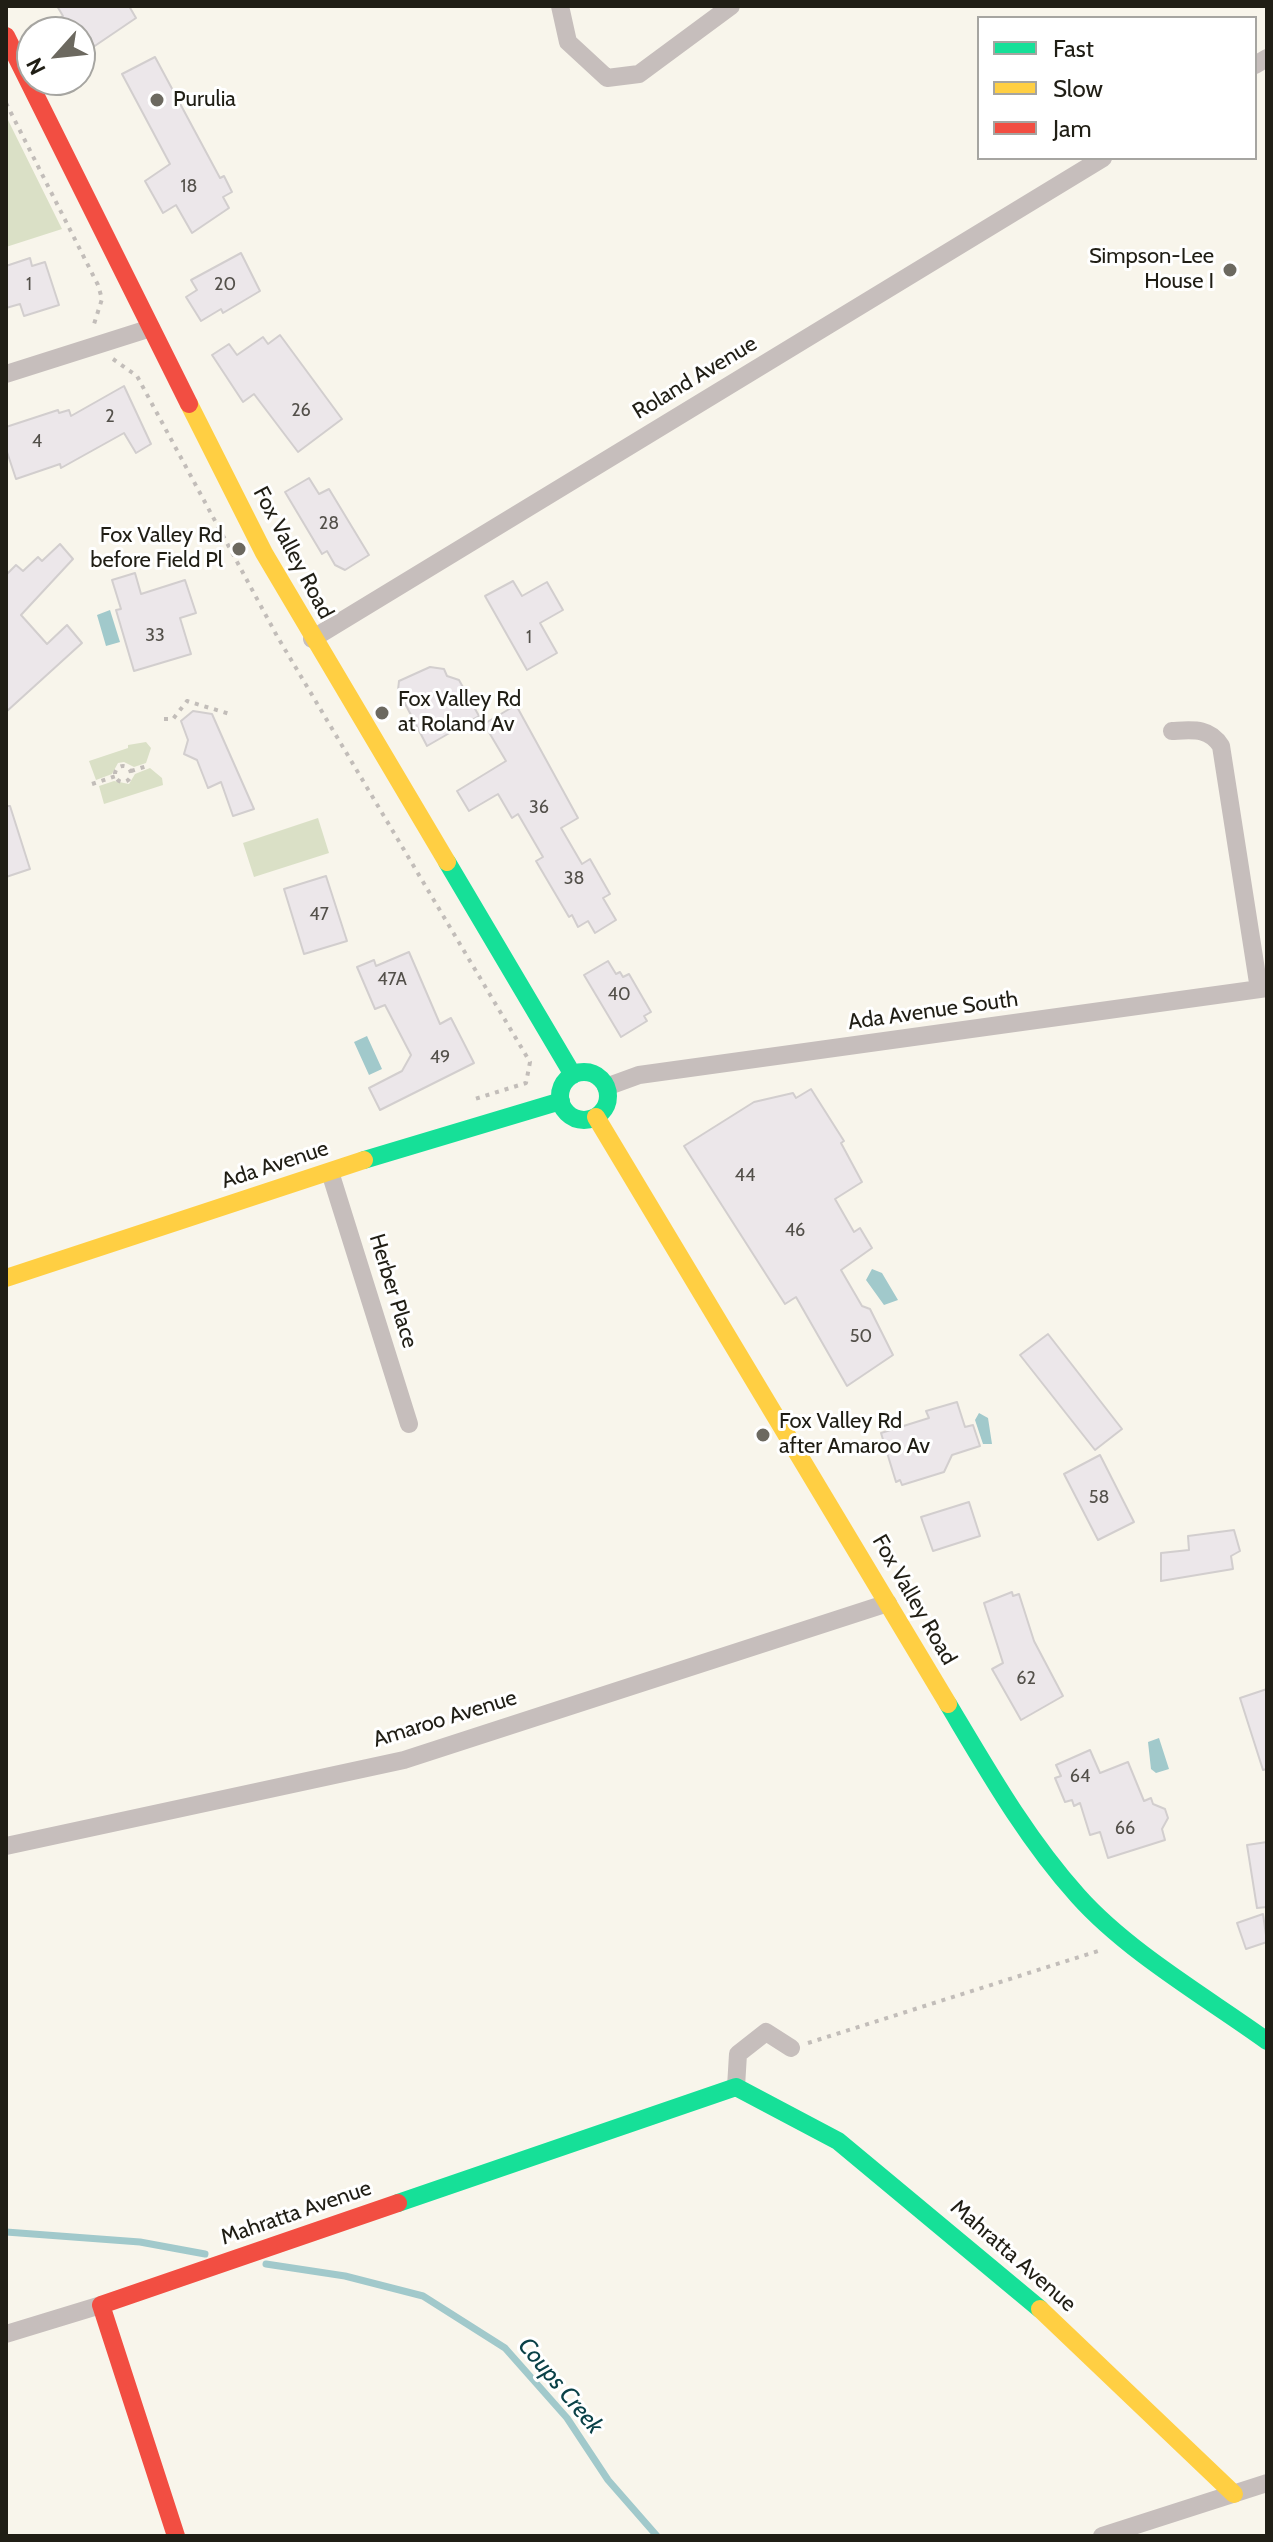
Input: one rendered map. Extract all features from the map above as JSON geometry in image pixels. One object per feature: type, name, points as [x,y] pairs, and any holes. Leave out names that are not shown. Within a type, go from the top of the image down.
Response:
[{"type":"main road","name":"Fox Valley Road","points":[[6,36],[264,553],[312,639],[573,1075]]},
{"type":"main road","points":[[592,1073],[606,1087],[607,1104],[596,1117],[575,1118],[561,1101],[562,1086],[573,1075],[592,1073]]},
{"type":"main road","name":"Ada Avenue","points":[[6,1278],[502,1116],[561,1101]]},
{"type":"main road","name":"Fox Valley Road","points":[[596,1117],[1017,1820],[1066,1884],[1128,1941],[1267,2041]]},
{"type":"main road","name":"Mahratta Avenue","points":[[101,2305],[736,2087],[838,2141],[1026,2296],[1234,2494]]},
{"type":"main road","points":[[101,2305],[176,2536]]},
{"type":"street","points":[[560,6],[568,42],[607,78],[639,74],[731,6]]},
{"type":"street","name":"Roland Avenue","points":[[312,639],[1100,160]]},
{"type":"street","points":[[6,374],[151,328]]},
{"type":"street","points":[[1172,731],[1204,732],[1221,746],[1263,989]]},
{"type":"street","name":"Ada Avenue South","points":[[606,1087],[639,1075],[1263,989]]},
{"type":"street","name":"Herber Place","points":[[330,1172],[409,1424]]},
{"type":"street","name":"Amaroo Avenue","points":[[6,1846],[404,1760],[888,1603]]},
{"type":"street","points":[[736,2087],[738,2054],[766,2032],[791,2048]]},
{"type":"street","points":[[6,2334],[101,2305]]},
{"type":"street","points":[[1102,2536],[1267,2483]]},
{"type":"path","points":[[6,103],[98,285],[102,299],[94,324]]},
{"type":"path","points":[[107,351],[111,358],[137,376],[277,636],[530,1062],[526,1083],[468,1101]]},
{"type":"path","points":[[164,719],[173,719],[187,701],[233,715]]},
{"type":"path","points":[[92,784],[116,776],[126,782],[131,771],[150,765]]},
{"type":"path","points":[[116,776],[120,766],[128,767],[131,771]]},
{"type":"path","points":[[791,2048],[1098,1951]]},
{"type":"green space","points":[[6,116],[62,229],[6,247]]},
{"type":"green space","points":[[146,742],[151,748],[146,763],[134,767],[124,762],[118,763],[112,774],[96,780],[89,761],[128,748],[128,745]]},
{"type":"green space","points":[[150,768],[162,778],[163,785],[104,804],[99,786],[114,781],[129,784],[135,774]]},
{"type":"green space","points":[[318,818],[329,853],[254,877],[243,843]]},
{"type":"water","points":[[110,610],[120,642],[106,646],[97,615]]},
{"type":"water","points":[[367,1036],[382,1069],[369,1075],[354,1042]]},
{"type":"water","points":[[872,1269],[882,1273],[898,1300],[884,1305],[866,1280]]},
{"type":"water","points":[[979,1413],[988,1418],[992,1444],[983,1444],[975,1420]]},
{"type":"water","points":[[1159,1738],[1169,1769],[1156,1773],[1151,1769],[1148,1742]]},
{"type":"building","points":[[57,6],[129,6],[136,18],[96,45],[96,16],[63,16]]},
{"type":"building","points":[[155,57],[220,178],[224,176],[232,192],[223,197],[229,208],[192,233],[176,205],[163,213],[145,181],[170,164],[122,74]]},
{"type":"building","points":[[241,253],[260,291],[223,313],[221,309],[201,321],[186,297],[197,290],[191,280]]},
{"type":"building","points":[[30,258],[32,266],[45,262],[59,305],[24,316],[20,304],[6,308],[6,266]]},
{"type":"building","points":[[280,335],[342,419],[298,452],[254,394],[243,402],[212,355],[229,344],[237,355],[263,337],[268,344]]},
{"type":"building","points":[[124,386],[151,444],[136,453],[124,433],[61,468],[60,464],[16,479],[6,449],[6,427],[58,410],[59,413],[69,410],[71,416]]},
{"type":"building","points":[[309,478],[319,494],[329,489],[369,555],[345,570],[335,565],[327,551],[322,554],[285,492]]},
{"type":"building","points":[[60,544],[73,559],[21,615],[47,644],[67,625],[82,643],[6,712],[6,575],[16,565],[23,571],[38,557],[42,561]]},
{"type":"building","points":[[135,573],[141,594],[185,580],[196,613],[180,618],[191,654],[134,671],[116,610],[121,609],[112,580]]},
{"type":"building","points":[[513,581],[522,596],[547,582],[563,610],[540,623],[557,653],[527,670],[485,596]]},
{"type":"building","points":[[430,667],[444,669],[447,676],[459,680],[479,716],[427,746],[398,690],[399,681]]},
{"type":"building","points":[[516,705],[578,818],[561,828],[582,864],[590,859],[610,894],[603,898],[616,920],[595,933],[588,921],[578,927],[572,915],[569,917],[536,861],[543,857],[518,814],[512,818],[498,794],[469,811],[457,791],[506,761],[484,724]]},
{"type":"building","points":[[193,711],[212,714],[254,809],[233,816],[221,782],[208,788],[197,760],[184,754],[188,740],[181,721]]},
{"type":"building","points":[[6,806],[10,806],[30,869],[6,877]]},
{"type":"building","points":[[326,876],[347,941],[304,954],[284,889]]},
{"type":"building","points":[[409,952],[440,1024],[451,1018],[474,1063],[380,1110],[369,1088],[402,1071],[411,1055],[385,1005],[375,1009],[357,967],[374,960],[376,966]]},
{"type":"building","points":[[608,961],[616,974],[620,972],[623,977],[629,974],[651,1012],[644,1016],[647,1021],[621,1037],[584,975]]},
{"type":"building","points":[[811,1089],[844,1141],[841,1143],[862,1182],[835,1199],[854,1232],[860,1228],[872,1248],[841,1270],[862,1306],[870,1309],[893,1355],[847,1386],[796,1297],[785,1304],[684,1146],[754,1102],[793,1093],[796,1098]]},
{"type":"building","points":[[1048,1334],[1122,1429],[1095,1450],[1020,1355]]},
{"type":"building","points":[[957,1402],[965,1427],[973,1425],[980,1446],[952,1455],[944,1472],[902,1485],[900,1480],[896,1482],[881,1433],[929,1418],[926,1411]]},
{"type":"building","points":[[1100,1455],[1134,1522],[1098,1540],[1064,1474]]},
{"type":"building","points":[[969,1502],[980,1536],[933,1551],[921,1517]]},
{"type":"building","points":[[1234,1530],[1240,1551],[1231,1556],[1233,1569],[1161,1581],[1161,1553],[1189,1550],[1188,1536]]},
{"type":"building","points":[[1012,1592],[1013,1596],[1019,1594],[1034,1641],[1063,1696],[1021,1720],[992,1669],[1003,1663],[984,1603]]},
{"type":"building","points":[[1267,1689],[1267,1769],[1263,1770],[1240,1698]]},
{"type":"building","points":[[1090,1750],[1100,1773],[1128,1762],[1144,1801],[1151,1798],[1153,1804],[1165,1809],[1168,1818],[1162,1829],[1165,1840],[1108,1858],[1100,1832],[1090,1835],[1080,1803],[1074,1806],[1072,1800],[1065,1802],[1055,1778],[1061,1776],[1056,1765]]},
{"type":"building","points":[[1267,1842],[1267,1907],[1257,1908],[1247,1845]]},
{"type":"building","points":[[1263,1914],[1267,1942],[1246,1949],[1237,1923]]},
{"type":"waterway","name":"Coups Creek","points":[[6,2232],[140,2242],[205,2254]]},
{"type":"waterway","name":"Coups Creek","points":[[266,2264],[345,2276],[423,2296],[505,2348],[567,2418],[608,2480],[657,2536]]},
{"type":"traffic: fast","points":[[447,862],[573,1075]]},
{"type":"traffic: fast","points":[[584,1072],[601,1079],[608,1096],[601,1113],[584,1120],[567,1113],[560,1096],[567,1079],[584,1072]]},
{"type":"traffic: fast","points":[[364,1160],[561,1101]]},
{"type":"traffic: fast","points":[[948,1704],[1025,1827],[1078,1896],[1144,1955],[1267,2041]]},
{"type":"traffic: fast","points":[[398,2203],[736,2087],[838,2141],[1040,2309]]},
{"type":"traffic: slow","points":[[189,404],[264,553],[447,862]]},
{"type":"traffic: slow","points":[[596,1117],[948,1704]]},
{"type":"traffic: slow","points":[[6,1278],[364,1160]]},
{"type":"traffic: slow","points":[[1040,2309],[1234,2494]]},
{"type":"traffic: jam","points":[[6,36],[189,404]]},
{"type":"traffic: jam","points":[[176,2536],[101,2305],[398,2203]]},
{"type":"place","name":"Purulia","points":[[157,100]]},
{"type":"place","name":"Simpson-Lee House I","points":[[1230,270]]},
{"type":"place","name":"Fox Valley Rd before Field Pl","points":[[239,549]]},
{"type":"place","name":"Fox Valley Rd at Roland Av","points":[[382,713]]},
{"type":"place","name":"Fox Valley Rd after Amaroo Av","points":[[763,1435]]}]
